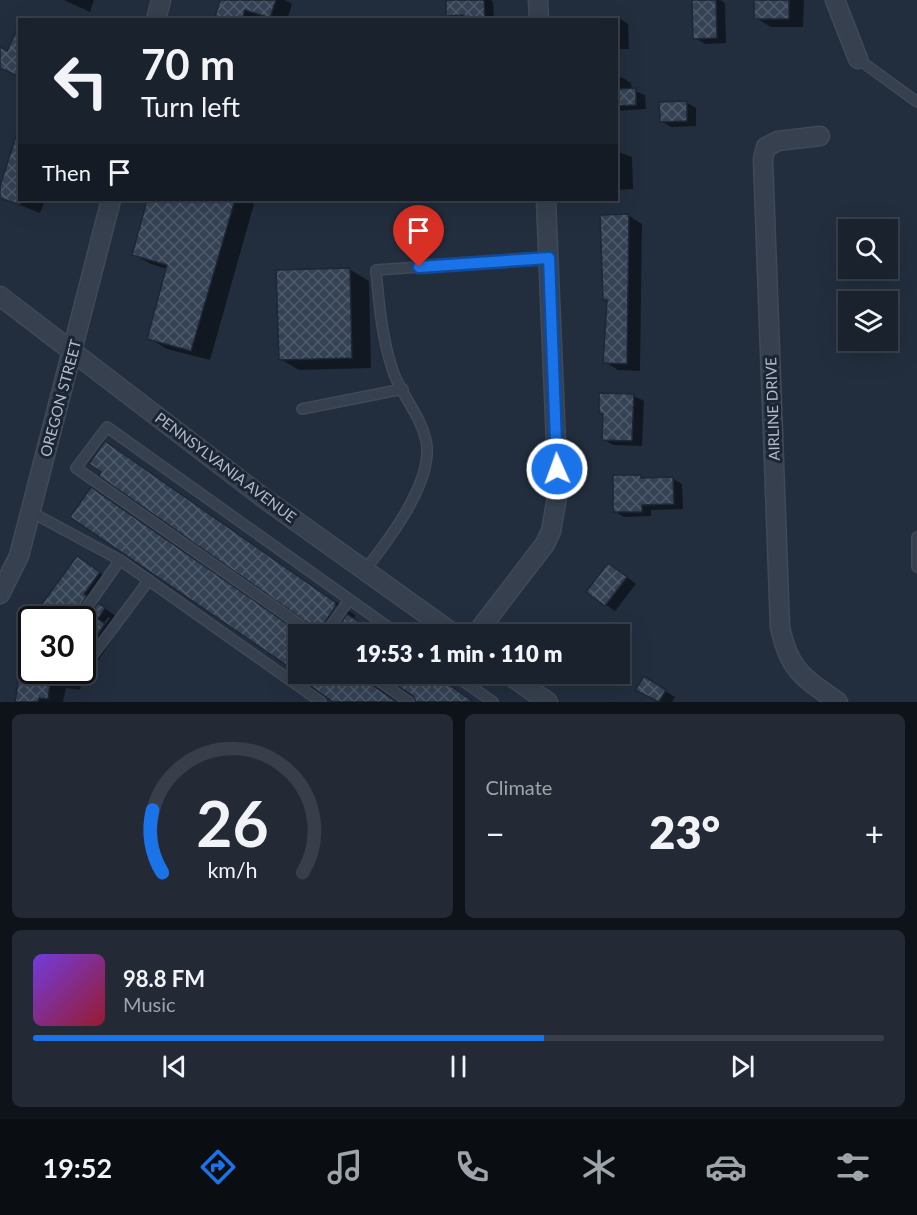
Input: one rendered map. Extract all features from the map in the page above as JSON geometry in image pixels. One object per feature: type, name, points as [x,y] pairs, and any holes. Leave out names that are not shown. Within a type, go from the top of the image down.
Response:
[{"type":"street","points":[[156,18],[161,0]]},
{"type":"street","points":[[538,0],[539,18]]},
{"type":"street","points":[[836,0],[858,59]]},
{"type":"street","name":"AIRLINE DRIVE","points":[[820,136],[778,141],[766,147],[763,159],[780,627],[791,663],[806,679],[838,702]]},
{"type":"street","name":"OREGON STREET","points":[[0,594],[20,556],[111,201]]},
{"type":"street","points":[[484,624],[527,570],[551,531],[558,492],[546,201]]},
{"type":"street","name":"PENNSYLVANIA AVENUE","points":[[0,296],[266,499],[440,624]]},
{"type":"street","points":[[522,684],[548,702]]},
{"type":"lane","points":[[858,59],[917,102]]},
{"type":"lane","points":[[365,570],[400,525],[422,477],[426,442],[416,411],[395,376],[382,332],[376,270],[549,258]]},
{"type":"lane","points":[[302,410],[403,389]]},
{"type":"lane","points":[[299,624],[76,468],[107,427],[384,624]]},
{"type":"lane","points":[[31,512],[120,560],[288,679]]},
{"type":"lane","points":[[917,537],[917,567]]},
{"type":"lane","points":[[88,606],[120,560]]},
{"type":"lane","points":[[96,651],[149,580]]},
{"type":"lane","points":[[332,624],[350,600]]},
{"type":"lane","points":[[295,684],[321,702]]},
{"type":"lane","points":[[383,684],[409,702]]},
{"type":"lane","points":[[467,684],[493,702]]},
{"type":"building","points":[[220,0],[276,0],[270,18],[245,10],[243,18],[215,18]]},
{"type":"building","points":[[446,0],[484,0],[485,18],[464,18],[464,15],[446,16]]},
{"type":"building","points":[[692,0],[716,0],[717,38],[693,39]]},
{"type":"building","points":[[754,0],[789,0],[789,19],[754,19]]},
{"type":"building","points":[[18,27],[18,76],[0,68],[0,47],[7,51]]},
{"type":"building","points":[[636,88],[636,105],[618,106],[618,89]]},
{"type":"building","points":[[687,101],[687,121],[660,122],[659,102]]},
{"type":"building","points":[[16,136],[18,136],[18,201],[20,205],[0,198],[0,186]]},
{"type":"building","points":[[147,201],[235,201],[191,351],[147,339],[167,265],[132,255]]},
{"type":"building","points":[[629,214],[627,364],[603,363],[607,300],[603,300],[600,215]]},
{"type":"building","points":[[350,268],[352,358],[279,360],[276,270]]},
{"type":"building","points":[[599,393],[634,394],[632,441],[602,440],[603,414],[599,413]]},
{"type":"building","points":[[105,441],[335,602],[336,606],[324,624],[309,624],[99,476],[101,472],[89,464]]},
{"type":"building","points":[[613,475],[641,475],[641,478],[673,477],[674,504],[642,505],[642,512],[613,512]]},
{"type":"building","points":[[91,487],[288,624],[288,666],[70,517]]},
{"type":"building","points":[[77,556],[100,572],[84,594],[87,596],[80,606],[40,606]]},
{"type":"building","points":[[608,563],[627,577],[605,606],[586,592]]},
{"type":"building","points":[[98,603],[105,608],[98,619],[105,624],[96,637],[96,606]]},
{"type":"building","points":[[347,614],[362,624],[340,624]]},
{"type":"building","points":[[644,676],[666,690],[659,702],[635,690]]},
{"type":"building","points":[[18,682],[50,684],[48,699],[39,698],[38,702],[15,702]]},
{"type":"building","points":[[308,684],[371,684],[397,702],[333,702]]},
{"type":"building","points":[[395,684],[448,684],[474,702],[416,702],[413,696]]},
{"type":"route","points":[[419,267],[549,258],[557,469]]}]
